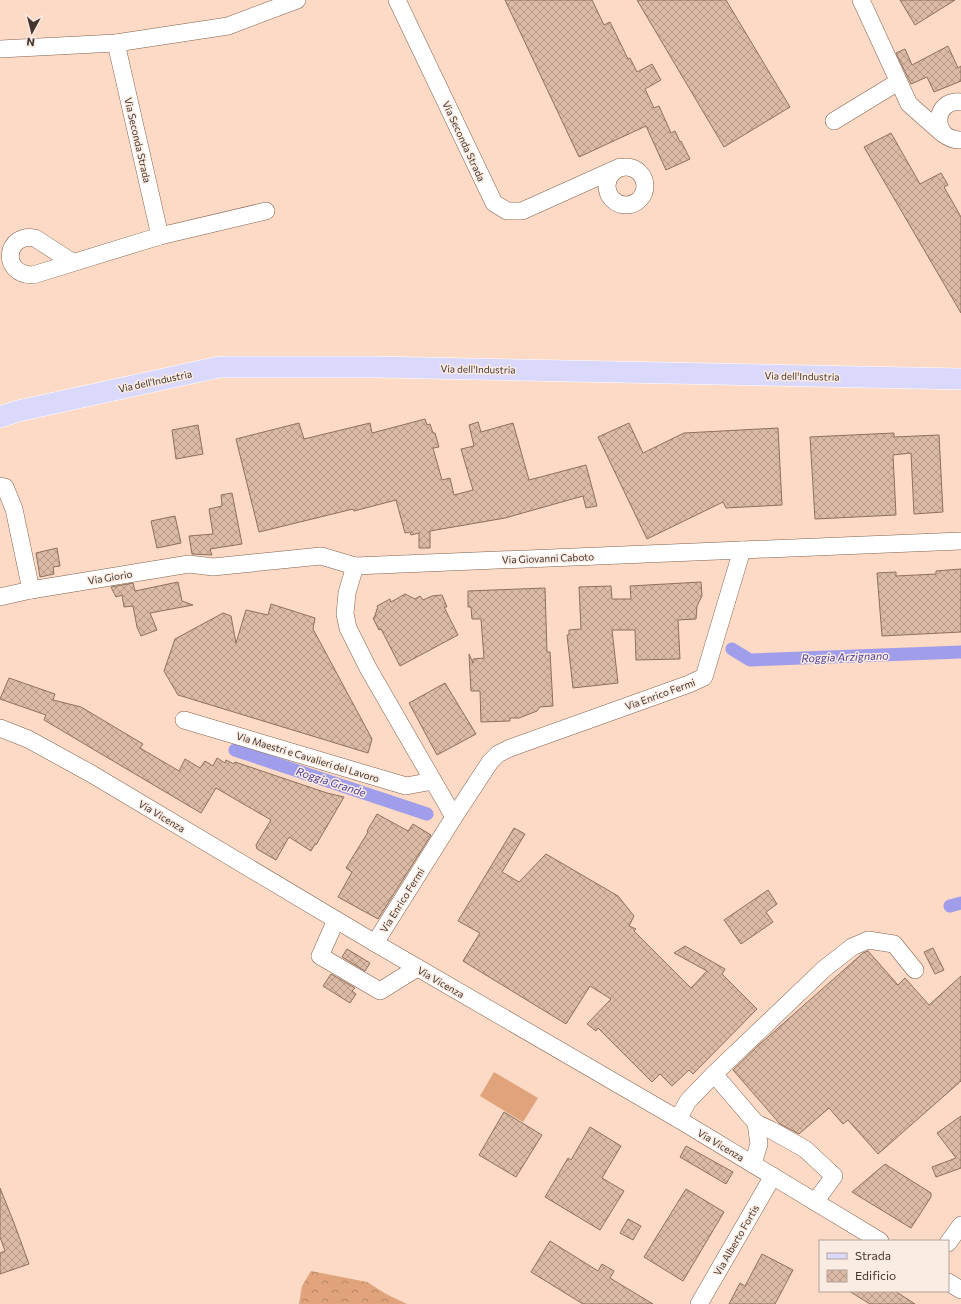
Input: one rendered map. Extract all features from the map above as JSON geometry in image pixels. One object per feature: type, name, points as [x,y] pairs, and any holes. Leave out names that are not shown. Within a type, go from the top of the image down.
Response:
[{"type":"main road","name":"Via dell'Industria","points":[[0,417],[18,411],[219,367],[377,367],[961,380]]},
{"type":"street","points":[[0,49],[116,43],[228,26],[297,0]]},
{"type":"street","name":"Via Seconda Strada","points":[[397,0],[494,203],[507,211],[522,211],[620,168]]},
{"type":"street","points":[[862,0],[909,104],[949,138],[961,140]]},
{"type":"street","name":"Via Seconda Strada","points":[[116,43],[160,236]]},
{"type":"street","points":[[834,120],[898,82]]},
{"type":"street","points":[[909,104],[930,108],[956,102]]},
{"type":"street","points":[[944,134],[938,122],[939,115],[946,105],[956,102]]},
{"type":"street","points":[[574,188],[597,194],[617,203],[623,205],[630,205],[641,198],[646,186],[642,175],[638,170],[632,168],[620,168],[614,170],[610,175],[607,187],[608,193],[617,203]]},
{"type":"street","points":[[72,262],[160,236],[266,211]]},
{"type":"street","points":[[0,486],[5,487],[14,509],[31,590]]},
{"type":"street","points":[[742,550],[961,542]]},
{"type":"street","name":"Via Giovanni Caboto","points":[[189,564],[213,567],[321,556],[355,566],[742,550]]},
{"type":"street","name":"Via Enrico Fermi","points":[[376,944],[454,817],[490,762],[498,754],[510,748],[689,684],[704,677],[742,550]]},
{"type":"street","name":"Via Giorio","points":[[0,597],[31,590],[189,564]]},
{"type":"street","points":[[355,566],[347,592],[345,614],[348,628],[368,668],[454,817]]},
{"type":"street","name":"Via Maestri e Cavalieri del Lavoro","points":[[184,720],[406,786],[433,781]]},
{"type":"street","name":"Via Vicenza","points":[[0,728],[28,739],[90,773],[376,944],[678,1119],[878,1240]]},
{"type":"street","points":[[336,920],[320,956],[380,991],[417,968]]},
{"type":"street","points":[[678,1119],[688,1102],[714,1074],[824,969],[852,947],[868,940],[894,944],[915,970]]},
{"type":"street","points":[[714,1074],[756,1123],[806,1149],[834,1176],[815,1202]]},
{"type":"street","points":[[753,1164],[759,1144],[756,1123]]},
{"type":"street","name":"Via Alberto Fortis","points":[[699,1304],[773,1176]]},
{"type":"street","points":[[949,1243],[961,1225]]},
{"type":"street","points":[[949,1283],[961,1290]]},
{"type":"green space","points":[[494,1072],[538,1098],[523,1122],[480,1096]]},
{"type":"green space","points":[[311,1271],[367,1282],[386,1294],[407,1304],[299,1304],[302,1286]]},
{"type":"building","points":[[505,0],[592,0],[604,25],[610,22],[628,59],[630,58],[637,72],[652,64],[661,80],[645,89],[654,108],[659,106],[671,133],[675,131],[690,159],[666,170],[646,126],[579,157]]},
{"type":"building","points":[[637,0],[726,0],[790,107],[724,147]]},
{"type":"building","points":[[900,0],[955,0],[915,25]]},
{"type":"building","points":[[948,46],[958,68],[961,66],[961,81],[934,92],[927,77],[911,84],[896,53],[905,49],[912,65]]},
{"type":"building","points":[[891,133],[920,184],[941,173],[948,185],[944,187],[961,217],[961,313],[864,147]]},
{"type":"building","points":[[425,419],[427,425],[430,424],[433,433],[435,433],[439,447],[433,448],[442,480],[450,478],[454,495],[473,490],[461,449],[474,446],[469,425],[478,422],[481,432],[513,423],[529,480],[586,465],[597,506],[586,508],[583,496],[505,518],[430,531],[430,548],[419,548],[419,533],[411,535],[410,532],[405,533],[396,500],[259,532],[236,439],[299,423],[304,439],[370,423],[372,433]]},
{"type":"building","points":[[629,423],[643,453],[684,433],[778,428],[782,505],[726,508],[723,502],[647,539],[598,437]]},
{"type":"building","points":[[198,425],[203,454],[176,459],[172,430]]},
{"type":"building","points":[[894,433],[894,437],[939,435],[943,512],[914,514],[911,453],[893,455],[896,515],[815,519],[810,437]]},
{"type":"building","points":[[232,493],[242,544],[210,549],[212,555],[192,554],[189,536],[213,534],[209,509],[222,506],[221,495]]},
{"type":"building","points":[[175,516],[181,543],[157,548],[151,521]]},
{"type":"building","points":[[57,548],[60,566],[53,567],[54,574],[40,577],[36,553]]},
{"type":"building","points":[[961,569],[961,632],[882,636],[877,573],[896,572],[896,576],[936,574],[936,571]]},
{"type":"building","points":[[178,582],[182,601],[193,605],[150,613],[157,630],[141,636],[137,627],[133,606],[124,607],[122,595],[116,597],[111,587],[133,583],[135,591]]},
{"type":"building","points":[[701,582],[702,596],[697,606],[696,619],[678,620],[680,659],[636,660],[635,630],[612,630],[618,683],[573,688],[567,635],[569,635],[569,630],[581,629],[579,587],[611,586],[612,599],[631,599],[630,586]]},
{"type":"building","points":[[545,588],[547,652],[550,652],[553,706],[540,707],[537,711],[519,718],[510,718],[510,721],[481,722],[480,691],[471,691],[469,654],[473,663],[473,659],[484,658],[481,619],[472,619],[471,607],[468,607],[468,591]]},
{"type":"building","points":[[405,594],[415,599],[420,596],[423,600],[432,596],[442,595],[447,607],[444,607],[458,635],[400,666],[381,629],[379,630],[373,618],[375,618],[375,613],[377,612],[377,606],[390,599],[391,602]]},
{"type":"building","points":[[271,604],[315,618],[313,629],[372,739],[368,753],[178,695],[164,671],[175,639],[223,613],[231,616],[236,643],[246,610],[268,615]]},
{"type":"building","points":[[9,678],[55,694],[53,700],[81,707],[143,744],[140,748],[179,771],[185,759],[200,768],[205,761],[213,766],[217,758],[225,763],[226,760],[234,764],[235,762],[327,793],[344,797],[311,851],[289,837],[276,860],[257,849],[256,845],[271,820],[216,788],[201,813],[44,720],[46,715],[0,699]]},
{"type":"building","points":[[445,683],[476,734],[437,755],[409,703]]},
{"type":"building","points":[[377,814],[408,831],[413,824],[431,835],[378,919],[338,897],[352,872],[346,868]]},
{"type":"building","points":[[514,828],[525,834],[502,872],[519,882],[546,854],[618,896],[634,916],[629,926],[636,929],[634,931],[691,988],[707,971],[674,953],[685,946],[725,969],[722,974],[757,1009],[693,1074],[689,1070],[672,1086],[660,1074],[652,1082],[598,1028],[596,1031],[587,1024],[611,999],[590,986],[566,1024],[463,961],[480,933],[458,921]]},
{"type":"building","points":[[768,890],[777,904],[766,912],[773,922],[741,944],[724,920]]},
{"type":"building","points":[[933,948],[944,970],[935,974],[924,952]]},
{"type":"building","points":[[347,949],[370,963],[365,971],[342,957]]},
{"type":"building","points":[[868,951],[898,985],[905,978],[929,1005],[961,976],[961,1081],[878,1154],[848,1120],[843,1124],[829,1108],[799,1134],[780,1124],[733,1070],[760,1044],[863,953]]},
{"type":"building","points":[[331,974],[355,988],[352,991],[356,994],[350,1003],[323,986]]},
{"type":"building","points":[[504,1112],[542,1135],[516,1177],[479,1155]]},
{"type":"building","points":[[961,1116],[961,1168],[936,1177],[932,1167],[956,1158],[937,1133]]},
{"type":"building","points":[[590,1127],[621,1146],[602,1178],[624,1191],[600,1230],[545,1197],[568,1158],[571,1160]]},
{"type":"building","points":[[686,1146],[733,1172],[726,1184],[680,1157]]},
{"type":"building","points":[[885,1164],[931,1193],[931,1197],[911,1228],[852,1192]]},
{"type":"building","points":[[0,1188],[29,1264],[0,1274],[0,1253],[5,1251],[0,1237]]},
{"type":"building","points":[[686,1189],[724,1212],[683,1281],[644,1257]]},
{"type":"building","points":[[628,1219],[641,1226],[633,1240],[620,1233]]},
{"type":"building","points":[[550,1241],[598,1271],[602,1264],[614,1271],[610,1278],[653,1304],[583,1304],[531,1272]]},
{"type":"building","points":[[762,1254],[793,1270],[775,1304],[729,1304],[740,1283],[745,1286]]},
{"type":"building","points":[[851,1292],[897,1292],[915,1304],[870,1304]]},
{"type":"waterway","name":"Roggia Arzignano","points":[[732,649],[750,660],[961,652]]},
{"type":"waterway","name":"Roggia Grande","points":[[235,750],[427,814]]},
{"type":"waterway","name":"Roggia Grande","points":[[950,906],[961,903]]}]
